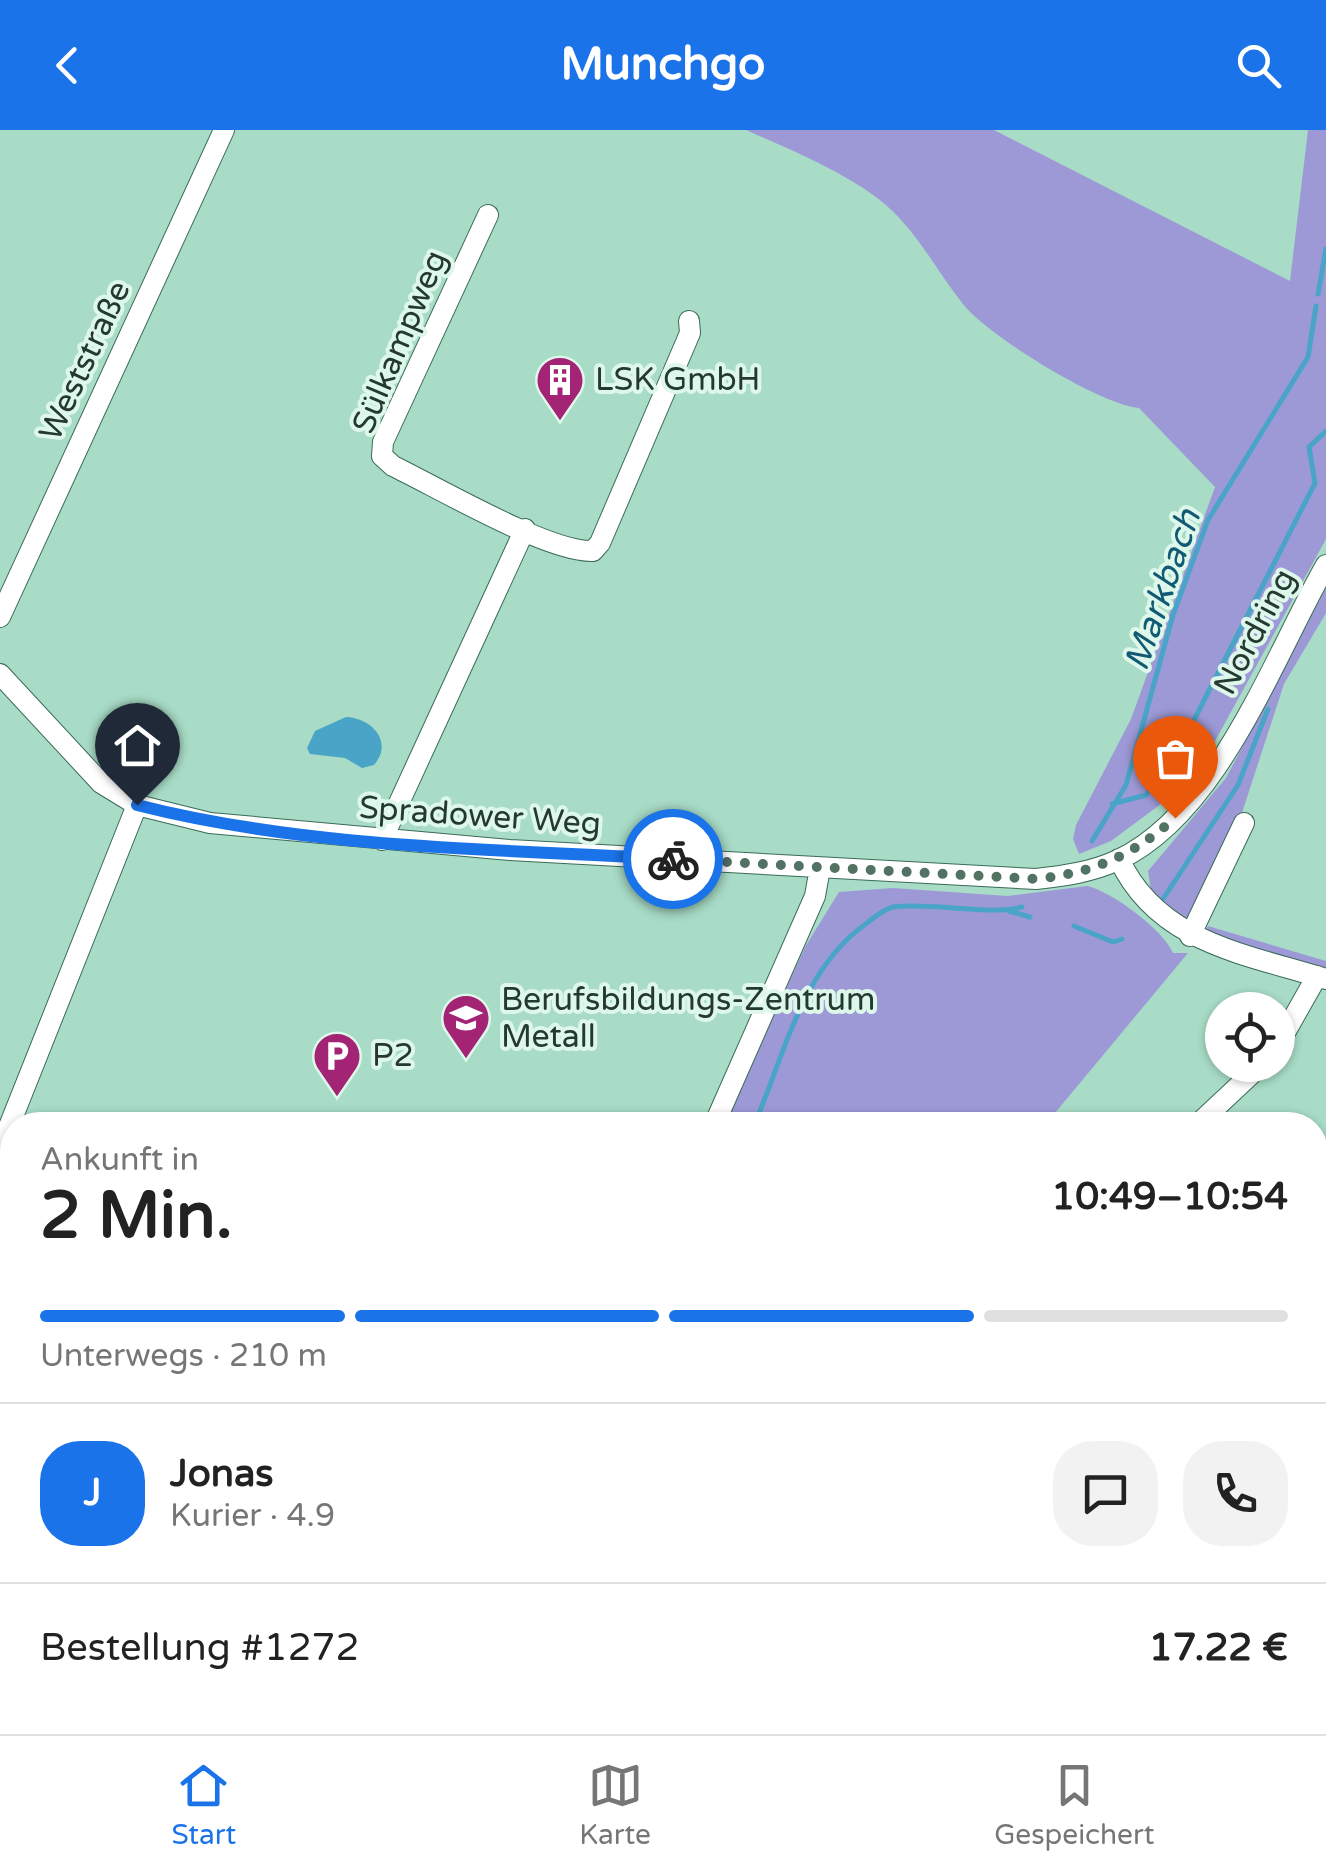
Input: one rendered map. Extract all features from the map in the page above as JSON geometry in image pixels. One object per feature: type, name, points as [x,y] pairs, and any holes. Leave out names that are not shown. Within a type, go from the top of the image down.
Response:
[{"type":"street","name":"Weststraße","points":[[0,617],[224,130]]},
{"type":"street","name":"Sülkampweg","points":[[488,215],[383,442],[382,456],[393,466],[526,530],[579,552],[593,551],[600,543],[690,333],[689,321]]},
{"type":"street","points":[[382,840],[526,530]]},
{"type":"street","name":"Nordring","points":[[1119,859],[1175,818],[1206,779],[1326,565]]},
{"type":"street","name":"Spradower Weg","points":[[0,674],[101,783],[137,805],[210,823],[382,840],[1036,879],[1068,876],[1119,859]]},
{"type":"street","points":[[13,1112],[115,870],[137,805]]},
{"type":"street","points":[[1190,936],[1244,823]]},
{"type":"street","points":[[1119,859],[1130,883],[1155,913],[1190,936],[1321,977],[1295,1019]]},
{"type":"street","points":[[720,1112],[815,896],[820,868]]},
{"type":"street","points":[[1211,1112],[1242,1082]]},
{"type":"shaded area","points":[[746,130],[994,130],[1290,281],[1308,130],[1326,130],[1326,539],[1209,752],[1177,792],[1111,841],[1079,854],[1073,839],[1076,825],[1131,719],[1215,487],[1139,408],[1073,382],[1019,350],[976,317],[913,234],[876,197],[830,169]]},
{"type":"shaded area","points":[[1326,588],[1326,613],[1284,684],[1238,825],[1191,923],[1152,897],[1148,871],[1226,778]]},
{"type":"shaded area","points":[[1087,886],[1097,889],[1136,913],[1173,953],[1188,953],[1056,1112],[729,1112],[805,947],[839,892],[893,888],[1007,896]]},
{"type":"shaded area","points":[[1208,926],[1326,961],[1326,970],[1205,932]]},
{"type":"water","points":[[346,717],[364,722],[377,733],[382,748],[374,765],[362,768],[345,758],[310,754],[307,748],[315,731]]},
{"type":"waterway","name":"Markbach","points":[[1318,294],[1326,249]]},
{"type":"waterway","name":"Markbach","points":[[1092,841],[1126,785],[1173,615],[1208,520],[1308,357],[1316,306]]},
{"type":"waterway","points":[[1112,804],[1146,795],[1192,724],[1315,483],[1309,447],[1326,431]]},
{"type":"waterway","points":[[1163,899],[1238,785],[1268,709]]},
{"type":"waterway","name":"Markbach","points":[[759,1112],[810,989],[844,942],[867,923],[893,907],[1022,907]]},
{"type":"waterway","points":[[1009,911],[1030,917]]},
{"type":"waterway","points":[[1074,926],[1113,942],[1122,939]]},
{"type":"way so far","points":[[673,859],[1036,879],[1068,876],[1119,859],[1175,818]]},
{"type":"place","name":"LSK GmbH","points":[[560,422]]},
{"type":"place","name":"Berufsbildungs-Zentrum Metall","points":[[466,1060]]},
{"type":"place","name":"P2","points":[[337,1098]]},
{"type":"route","points":[[137,805],[210,823],[279,830],[673,859]]}]
